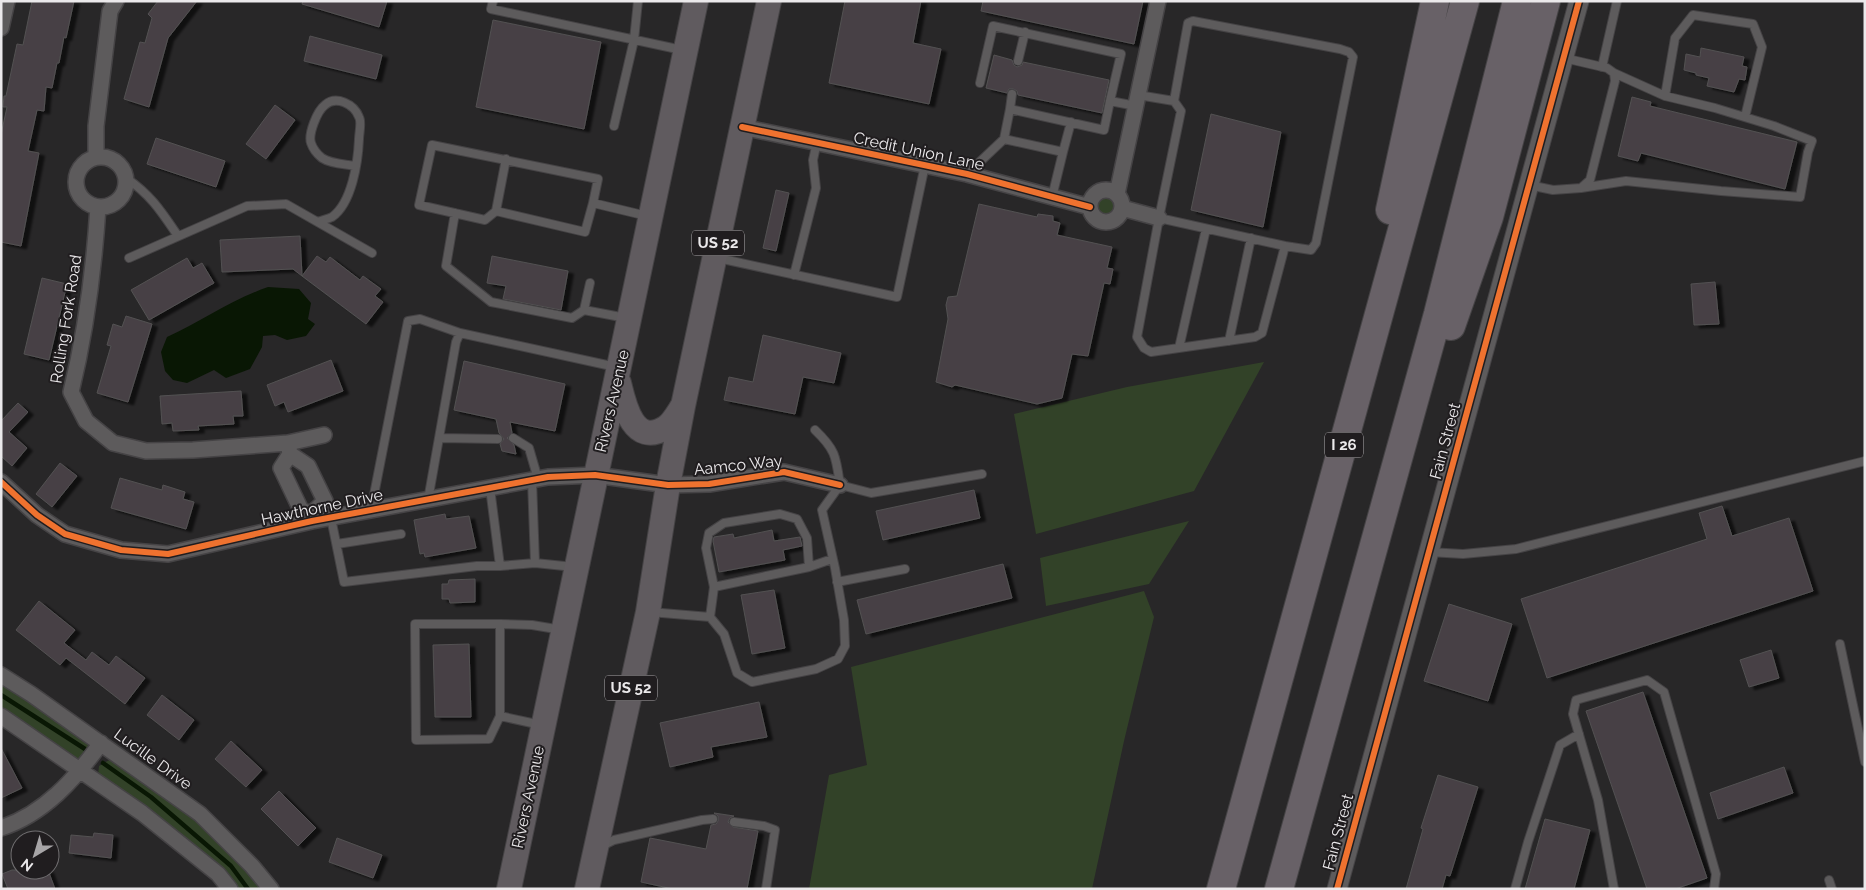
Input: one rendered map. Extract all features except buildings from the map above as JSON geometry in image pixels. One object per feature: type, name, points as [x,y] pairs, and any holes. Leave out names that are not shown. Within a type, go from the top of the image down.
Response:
[{"type":"highway","points":[[1338,466],[1347,404],[1435,1]]},
{"type":"highway","name":"I 26","points":[[1221,889],[1465,1]]},
{"type":"highway","points":[[1279,889],[1441,305],[1517,1]]},
{"type":"highway","points":[[1397,463],[1421,407],[1468,280],[1488,217],[1546,1]]},
{"type":"main road","name":"Rivers Avenue","points":[[509,889],[696,1]]},
{"type":"main road","name":"US 52","points":[[587,889],[648,612],[668,485],[683,406],[766,7]]},
{"type":"main road","points":[[619,373],[628,416],[639,429],[650,433],[666,428],[683,406]]},
{"type":"street","points":[[1,28],[6,1]]},
{"type":"street","points":[[96,157],[96,126],[110,11],[116,1]]},
{"type":"street","points":[[1117,194],[1158,1]]},
{"type":"street","name":"Fain Street","points":[[1336,889],[1579,1]]},
{"type":"street","name":"Credit Union Lane","points":[[742,127],[967,174],[1090,206]]},
{"type":"street","points":[[96,157],[112,160],[118,164],[126,178],[126,186],[119,199],[105,207],[89,204],[82,198],[76,182],[77,174],[82,166],[96,157]]},
{"type":"street","points":[[1107,189],[1117,194],[1122,202],[1122,208],[1117,217],[1108,222],[1103,222],[1094,216],[1090,206],[1096,192],[1107,189]]},
{"type":"street","name":"Rolling Fork Road","points":[[98,207],[94,269],[80,355],[71,392],[86,421],[113,443],[146,451],[289,448],[324,435]]},
{"type":"street","points":[[1122,208],[1159,218]]},
{"type":"street","points":[[289,448],[308,466],[325,501],[312,518],[301,510],[281,468],[289,448]]},
{"type":"street","name":"Aamco Way","points":[[668,485],[709,484],[784,472],[840,485]]},
{"type":"street","name":"Hawthorne Drive","points":[[1,482],[37,515],[65,534],[121,550],[168,554],[312,518],[331,518],[535,479],[595,475],[668,485]]},
{"type":"street","name":"Lucille Drive","points":[[1,675],[101,743],[200,814],[252,866],[271,889]]},
{"type":"street","points":[[1,716],[142,813],[218,874],[230,889]]},
{"type":"street","points":[[1,828],[17,823],[49,802],[81,770],[101,743]]},
{"type":"lane","points":[[493,1],[491,9],[686,51]]},
{"type":"lane","points":[[614,126],[634,40],[638,1]]},
{"type":"lane","points":[[1602,66],[1617,1]]},
{"type":"lane","points":[[1665,96],[1675,38],[1693,15],[1752,24],[1762,47],[1745,117]]},
{"type":"lane","points":[[1159,218],[1311,250],[1316,243],[1353,57],[1349,52],[1340,49],[1193,21],[1188,23],[1174,101],[1181,111],[1159,218],[1137,337],[1144,348],[1151,352],[1255,337],[1262,333],[1285,246]]},
{"type":"lane","points":[[980,83],[993,26],[1121,54],[1104,130],[1010,109]]},
{"type":"lane","points":[[1018,61],[1025,32]]},
{"type":"lane","points":[[1529,185],[1554,190],[1626,181],[1800,197],[1808,152],[1812,141],[1745,117],[1665,96],[1602,66],[1563,58]]},
{"type":"lane","points":[[1581,188],[1590,180],[1615,80],[1614,73]]},
{"type":"lane","points":[[967,174],[1004,139],[1012,94]]},
{"type":"lane","points":[[318,222],[332,216],[349,193],[358,156],[360,118],[352,106],[337,100],[325,104],[312,128],[310,141],[314,150],[323,159],[330,162],[355,166]]},
{"type":"lane","points":[[1110,101],[1174,101]]},
{"type":"lane","points":[[1052,197],[1071,122]]},
{"type":"lane","points":[[1004,139],[1063,152]]},
{"type":"lane","points":[[794,275],[816,188],[813,160],[817,142]]},
{"type":"lane","points":[[496,211],[585,232],[598,179],[506,159],[432,145],[419,205],[485,220],[496,211],[506,159]]},
{"type":"lane","points":[[715,258],[897,297],[925,165]]},
{"type":"lane","points":[[126,178],[144,190],[157,205],[178,236]]},
{"type":"lane","points":[[593,203],[651,217]]},
{"type":"lane","points":[[129,258],[247,206],[286,204],[372,253]]},
{"type":"lane","points":[[455,213],[446,266],[491,302],[572,318],[584,310],[590,283]]},
{"type":"lane","points":[[1178,348],[1206,229]]},
{"type":"lane","points":[[1229,341],[1251,238]]},
{"type":"lane","points":[[584,310],[630,319]]},
{"type":"lane","points":[[371,510],[408,321],[420,319],[460,333],[619,373]]},
{"type":"lane","points":[[428,500],[456,342],[460,333]]},
{"type":"lane","points":[[648,612],[710,617],[724,634],[737,673],[752,682],[816,669],[838,659],[845,646],[844,620],[822,510],[840,485],[836,460],[829,444],[815,430]]},
{"type":"lane","points":[[439,438],[498,439]]},
{"type":"lane","points":[[513,438],[529,448],[535,479],[535,563]]},
{"type":"lane","points":[[1429,552],[1463,554],[1516,549],[1865,461]]},
{"type":"lane","points":[[840,485],[871,493],[982,474]]},
{"type":"lane","points":[[490,488],[500,566]]},
{"type":"lane","points":[[710,617],[714,587],[706,548],[708,533],[724,523],[780,514],[797,519],[807,538],[809,567]]},
{"type":"lane","points":[[331,518],[344,582],[477,566],[535,563],[576,568]]},
{"type":"lane","points":[[337,544],[400,534]]},
{"type":"lane","points":[[714,587],[809,567],[832,559]]},
{"type":"lane","points":[[837,582],[905,570]]},
{"type":"lane","points":[[500,624],[500,716],[489,740],[416,740],[415,624],[500,624],[532,625],[563,630]]},
{"type":"lane","points":[[1840,644],[1865,762]]},
{"type":"lane","points":[[1614,889],[1598,800],[1573,714],[1576,700],[1647,680],[1664,692],[1716,874],[1714,889]]},
{"type":"lane","points":[[500,716],[543,725]]},
{"type":"lane","points":[[1515,889],[1528,842],[1560,745],[1579,734]]},
{"type":"lane","points":[[596,849],[614,840],[713,819]]},
{"type":"lane","points":[[734,822],[764,826],[775,830],[766,889]]},
{"type":"lane","points":[[1829,880],[1832,889]]},
{"type":"shaded area","points":[[1106,198],[1114,206],[1106,214],[1098,206]]},
{"type":"shaded area","points":[[268,287],[299,289],[311,303],[308,319],[315,324],[306,336],[287,340],[275,335],[263,336],[262,347],[250,369],[226,378],[214,370],[187,383],[173,380],[165,371],[161,352],[167,337],[254,292]]},
{"type":"shaded area","points":[[1264,362],[1194,491],[1036,534],[1014,414],[1127,387]]},
{"type":"shaded area","points":[[1189,521],[1149,584],[1046,606],[1040,558]]},
{"type":"shaded area","points":[[1144,591],[1154,617],[1124,741],[1092,889],[809,889],[829,775],[867,765],[851,667]]},
{"type":"shaded area","points":[[1,684],[89,742],[92,746],[78,762],[1,707]]},
{"type":"shaded area","points":[[111,759],[170,800],[204,827],[234,856],[261,889],[237,889],[98,775],[99,766]]},
{"type":"waterway","points":[[1,695],[85,749]]},
{"type":"waterway","points":[[103,763],[151,797],[231,866],[248,889]]},
{"type":"cycle path","points":[[1337,889],[1579,1]]},
{"type":"cycle path","points":[[742,127],[967,174],[1090,207]]},
{"type":"cycle path","points":[[1,482],[37,515],[65,534],[121,550],[168,554],[312,521],[548,477],[595,475],[668,485],[709,484],[784,472],[840,485]]}]
